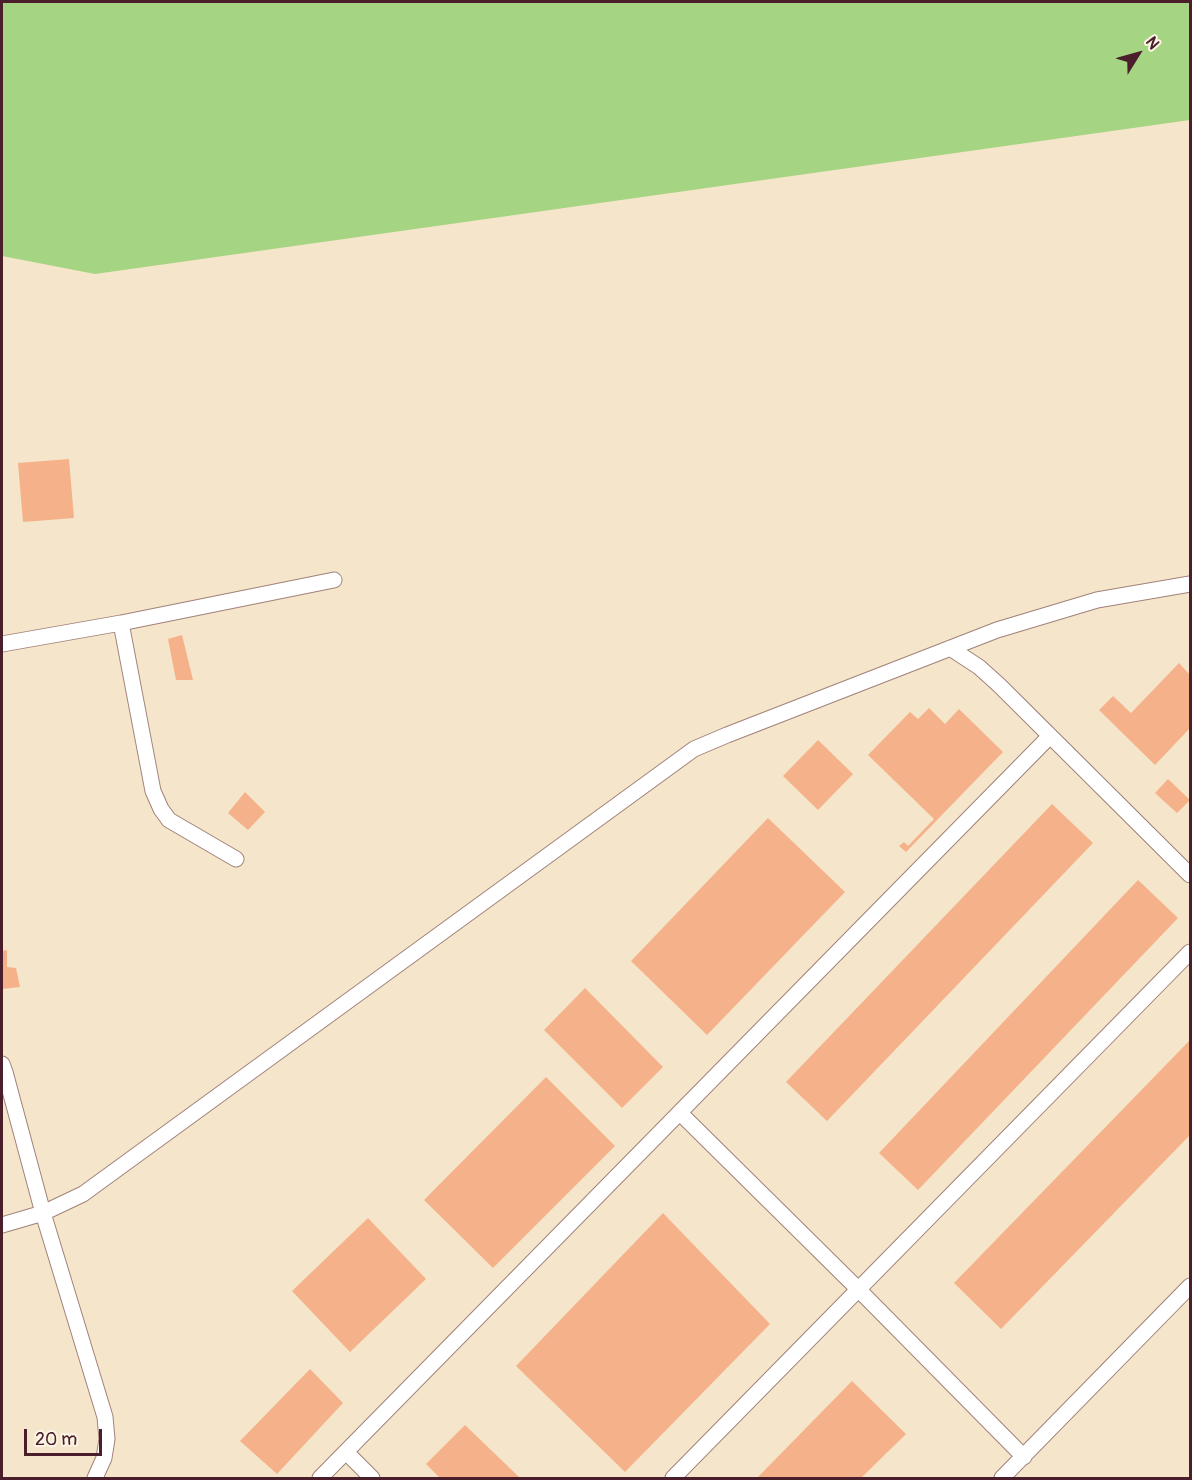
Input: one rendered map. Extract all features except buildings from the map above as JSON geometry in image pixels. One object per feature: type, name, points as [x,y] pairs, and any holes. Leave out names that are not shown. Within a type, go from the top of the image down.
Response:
[{"type":"lane","points":[[2,644],[122,623],[334,580]]},
{"type":"lane","points":[[2,1225],[43,1213],[83,1194],[694,749],[997,630],[1096,600],[1191,584]]},
{"type":"lane","points":[[122,623],[153,791],[161,809],[169,819],[236,859]]},
{"type":"lane","points":[[950,648],[979,667],[1191,875]]},
{"type":"lane","points":[[320,1479],[1050,736]]},
{"type":"lane","points":[[672,1479],[1191,952]]},
{"type":"lane","points":[[2,1064],[43,1213],[105,1417],[107,1439],[104,1458],[95,1479]]},
{"type":"lane","points":[[680,1113],[1024,1456]]},
{"type":"lane","points":[[1002,1479],[1191,1286]]},
{"type":"lane","points":[[346,1452],[372,1479]]},
{"type":"green space","points":[[2,2],[1190,2],[1190,120],[95,274],[2,256]]}]
